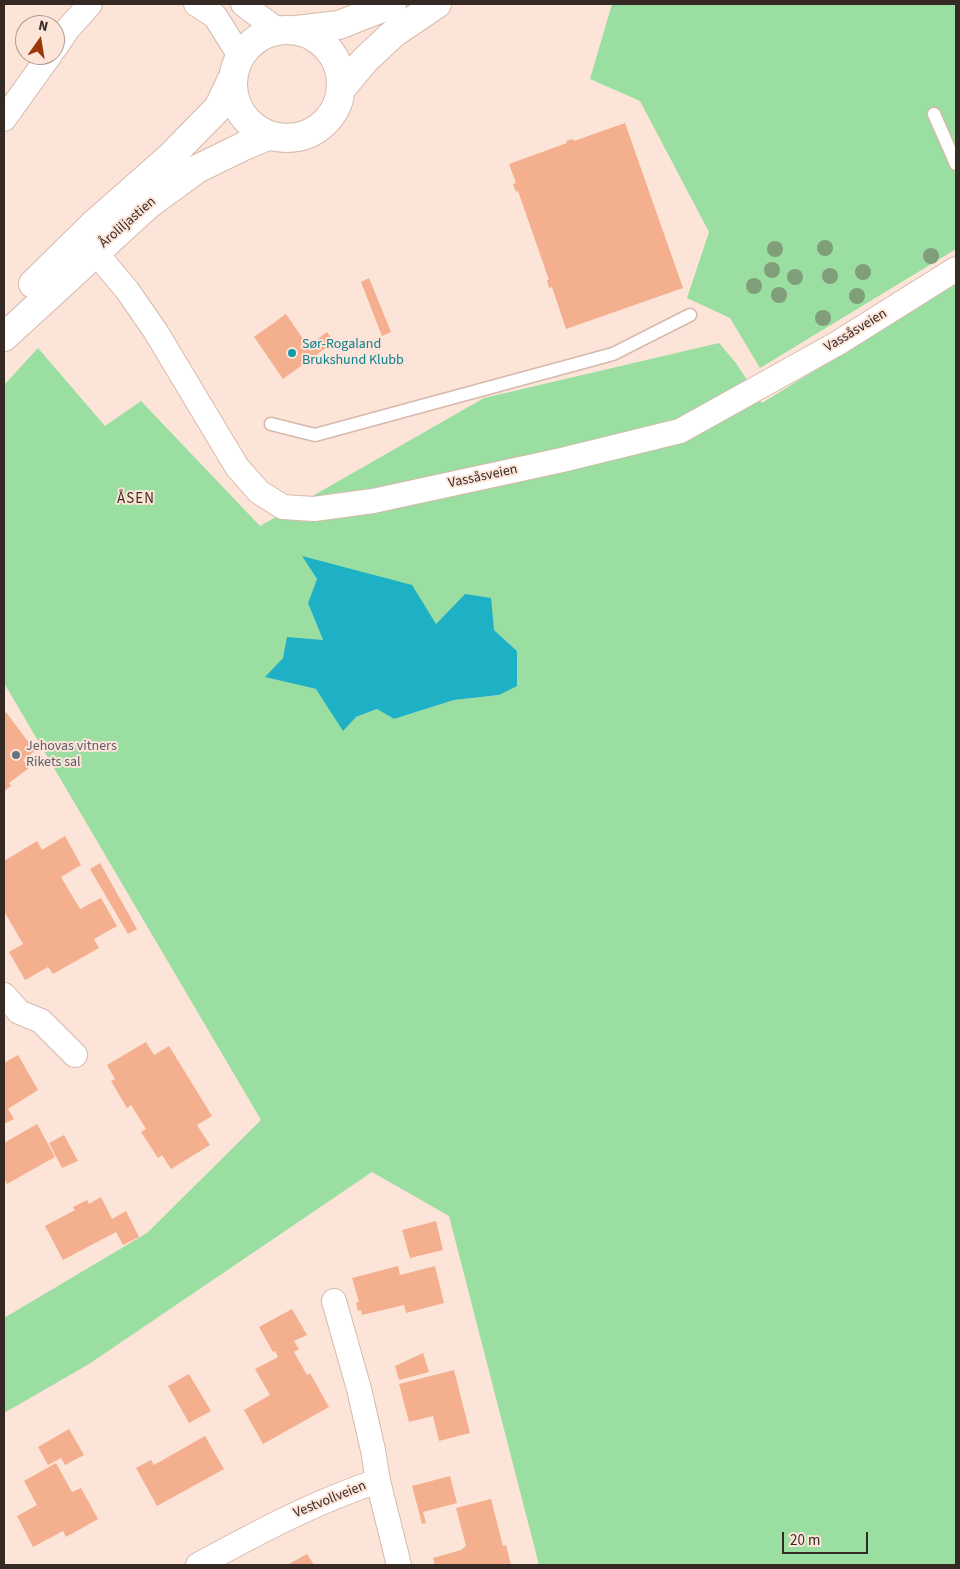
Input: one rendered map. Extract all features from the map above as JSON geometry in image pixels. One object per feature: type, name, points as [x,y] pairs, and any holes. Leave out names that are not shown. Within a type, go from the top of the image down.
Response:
[{"type":"main road","points":[[286,30],[315,37],[330,50],[339,68],[341,89],[336,107],[324,123],[308,134],[289,138],[270,135],[253,127],[241,114],[234,97],[236,67],[249,44],[262,35],[286,30],[339,25],[392,4]]},
{"type":"main road","points":[[341,89],[365,60],[394,33],[437,4]]},
{"type":"main road","name":"Åroliljastien","points":[[4,313],[94,224],[170,157],[218,108],[236,67]]},
{"type":"main road","name":"Åroliljastien","points":[[4,337],[148,205],[197,169],[270,135]]},
{"type":"street","points":[[65,35],[90,4]]},
{"type":"street","points":[[196,4],[215,16],[236,67]]},
{"type":"street","points":[[243,4],[286,30]]},
{"type":"street","points":[[4,119],[43,65]]},
{"type":"street","name":"Vassåsveien","points":[[95,252],[127,290],[156,332],[237,467],[259,492],[283,507],[314,509],[373,501],[680,431],[838,343],[956,269]]},
{"type":"street","points":[[4,995],[18,1012],[41,1021],[75,1055]]},
{"type":"street","name":"Vestvollveien","points":[[198,1565],[300,1511],[378,1481],[359,1389],[334,1301]]},
{"type":"street","points":[[378,1481],[399,1565]]},
{"type":"lane","points":[[934,114],[956,164]]},
{"type":"lane","points":[[271,424],[315,435],[613,354],[690,315]]},
{"type":"green space","points":[[612,4],[956,4],[956,249],[760,368],[730,318],[687,298],[709,232],[640,101],[590,79]]},
{"type":"green space","points":[[956,283],[956,1565],[539,1565],[449,1216],[372,1172],[89,1364],[4,1413],[4,1318],[147,1233],[261,1120],[4,683],[4,385],[38,348],[105,426],[141,401],[260,526],[484,398],[719,343],[736,363],[762,403]],"holes":[[[303,557],[436,624],[465,594],[494,630],[517,651],[499,695],[454,700],[394,719],[377,709],[356,717],[316,689],[266,677],[283,658],[323,640],[308,603],[317,579]]]},
{"type":"water","points":[[302,556],[412,585],[436,624],[465,594],[491,598],[494,630],[517,651],[517,686],[499,695],[454,700],[394,719],[377,709],[356,717],[343,731],[316,689],[265,677],[283,658],[287,637],[323,640],[308,603],[317,579]]},
{"type":"building","points":[[625,123],[683,288],[566,329],[552,287],[549,288],[547,280],[549,280],[518,191],[516,192],[513,184],[516,183],[509,164],[567,143],[566,141],[573,139],[574,141]]},
{"type":"building","points":[[369,278],[391,332],[382,336],[361,282]]},
{"type":"building","name":"Sør-Rogaland Brukshund Klubb","points":[[286,314],[308,346],[327,332],[334,342],[283,379],[254,337]]},
{"type":"building","name":"Jehovas vitners Rikets sal","points":[[6,712],[35,751],[23,760],[29,768],[9,783],[11,786],[4,791],[4,714]]},
{"type":"building","points":[[65,836],[81,865],[61,877],[80,909],[101,898],[117,926],[94,939],[99,948],[53,974],[48,967],[25,980],[9,952],[23,944],[4,911],[4,861],[37,841],[42,850]]},
{"type":"building","points":[[100,863],[137,929],[128,934],[90,869]]},
{"type":"building","points":[[146,1042],[154,1055],[169,1046],[212,1116],[197,1125],[210,1145],[171,1169],[162,1155],[158,1158],[141,1132],[146,1129],[131,1105],[127,1108],[111,1081],[115,1079],[107,1065]]},
{"type":"building","points":[[18,1055],[38,1090],[8,1109],[14,1119],[4,1124],[4,1063]]},
{"type":"building","points":[[37,1124],[55,1157],[7,1184],[4,1179],[4,1143]]},
{"type":"building","points":[[64,1135],[78,1161],[62,1168],[49,1143]]},
{"type":"building","points":[[101,1197],[112,1219],[126,1211],[139,1237],[123,1245],[116,1232],[63,1260],[45,1226],[75,1210],[73,1207],[87,1200],[89,1204]]},
{"type":"building","points":[[436,1221],[443,1250],[410,1258],[402,1230]]},
{"type":"building","points":[[398,1266],[400,1275],[435,1266],[444,1303],[406,1313],[404,1305],[362,1315],[361,1310],[358,1311],[356,1303],[359,1302],[352,1278]]},
{"type":"building","points":[[292,1309],[307,1335],[294,1341],[299,1349],[294,1352],[307,1375],[310,1373],[329,1407],[263,1444],[244,1410],[270,1395],[255,1369],[278,1357],[275,1351],[273,1352],[259,1327]]},
{"type":"building","points":[[423,1353],[429,1372],[399,1380],[395,1366]]},
{"type":"building","points":[[454,1370],[470,1433],[439,1441],[433,1416],[409,1422],[399,1384]]},
{"type":"building","points":[[189,1374],[211,1411],[189,1423],[168,1386]]},
{"type":"building","points":[[69,1429],[84,1455],[65,1465],[61,1458],[48,1465],[38,1447]]},
{"type":"building","points":[[205,1436],[224,1469],[157,1506],[136,1468],[151,1460],[154,1465]]},
{"type":"building","points":[[56,1463],[72,1492],[81,1488],[98,1519],[66,1537],[63,1531],[33,1547],[17,1516],[37,1505],[24,1481]]},
{"type":"building","points":[[450,1476],[457,1503],[423,1512],[426,1523],[422,1524],[412,1486]]},
{"type":"building","points":[[491,1499],[503,1546],[506,1545],[511,1565],[435,1565],[433,1558],[461,1550],[466,1546],[456,1508]]},
{"type":"building","points":[[307,1554],[314,1565],[287,1565]]},
{"type":"place","name":"Sør-Rogaland Brukshund Klubb","points":[[292,353]]},
{"type":"place","name":"Jehovas vitners Rikets sal","points":[[16,755]]},
{"type":"district","name":"ÅSEN","points":[[136,500]]}]
